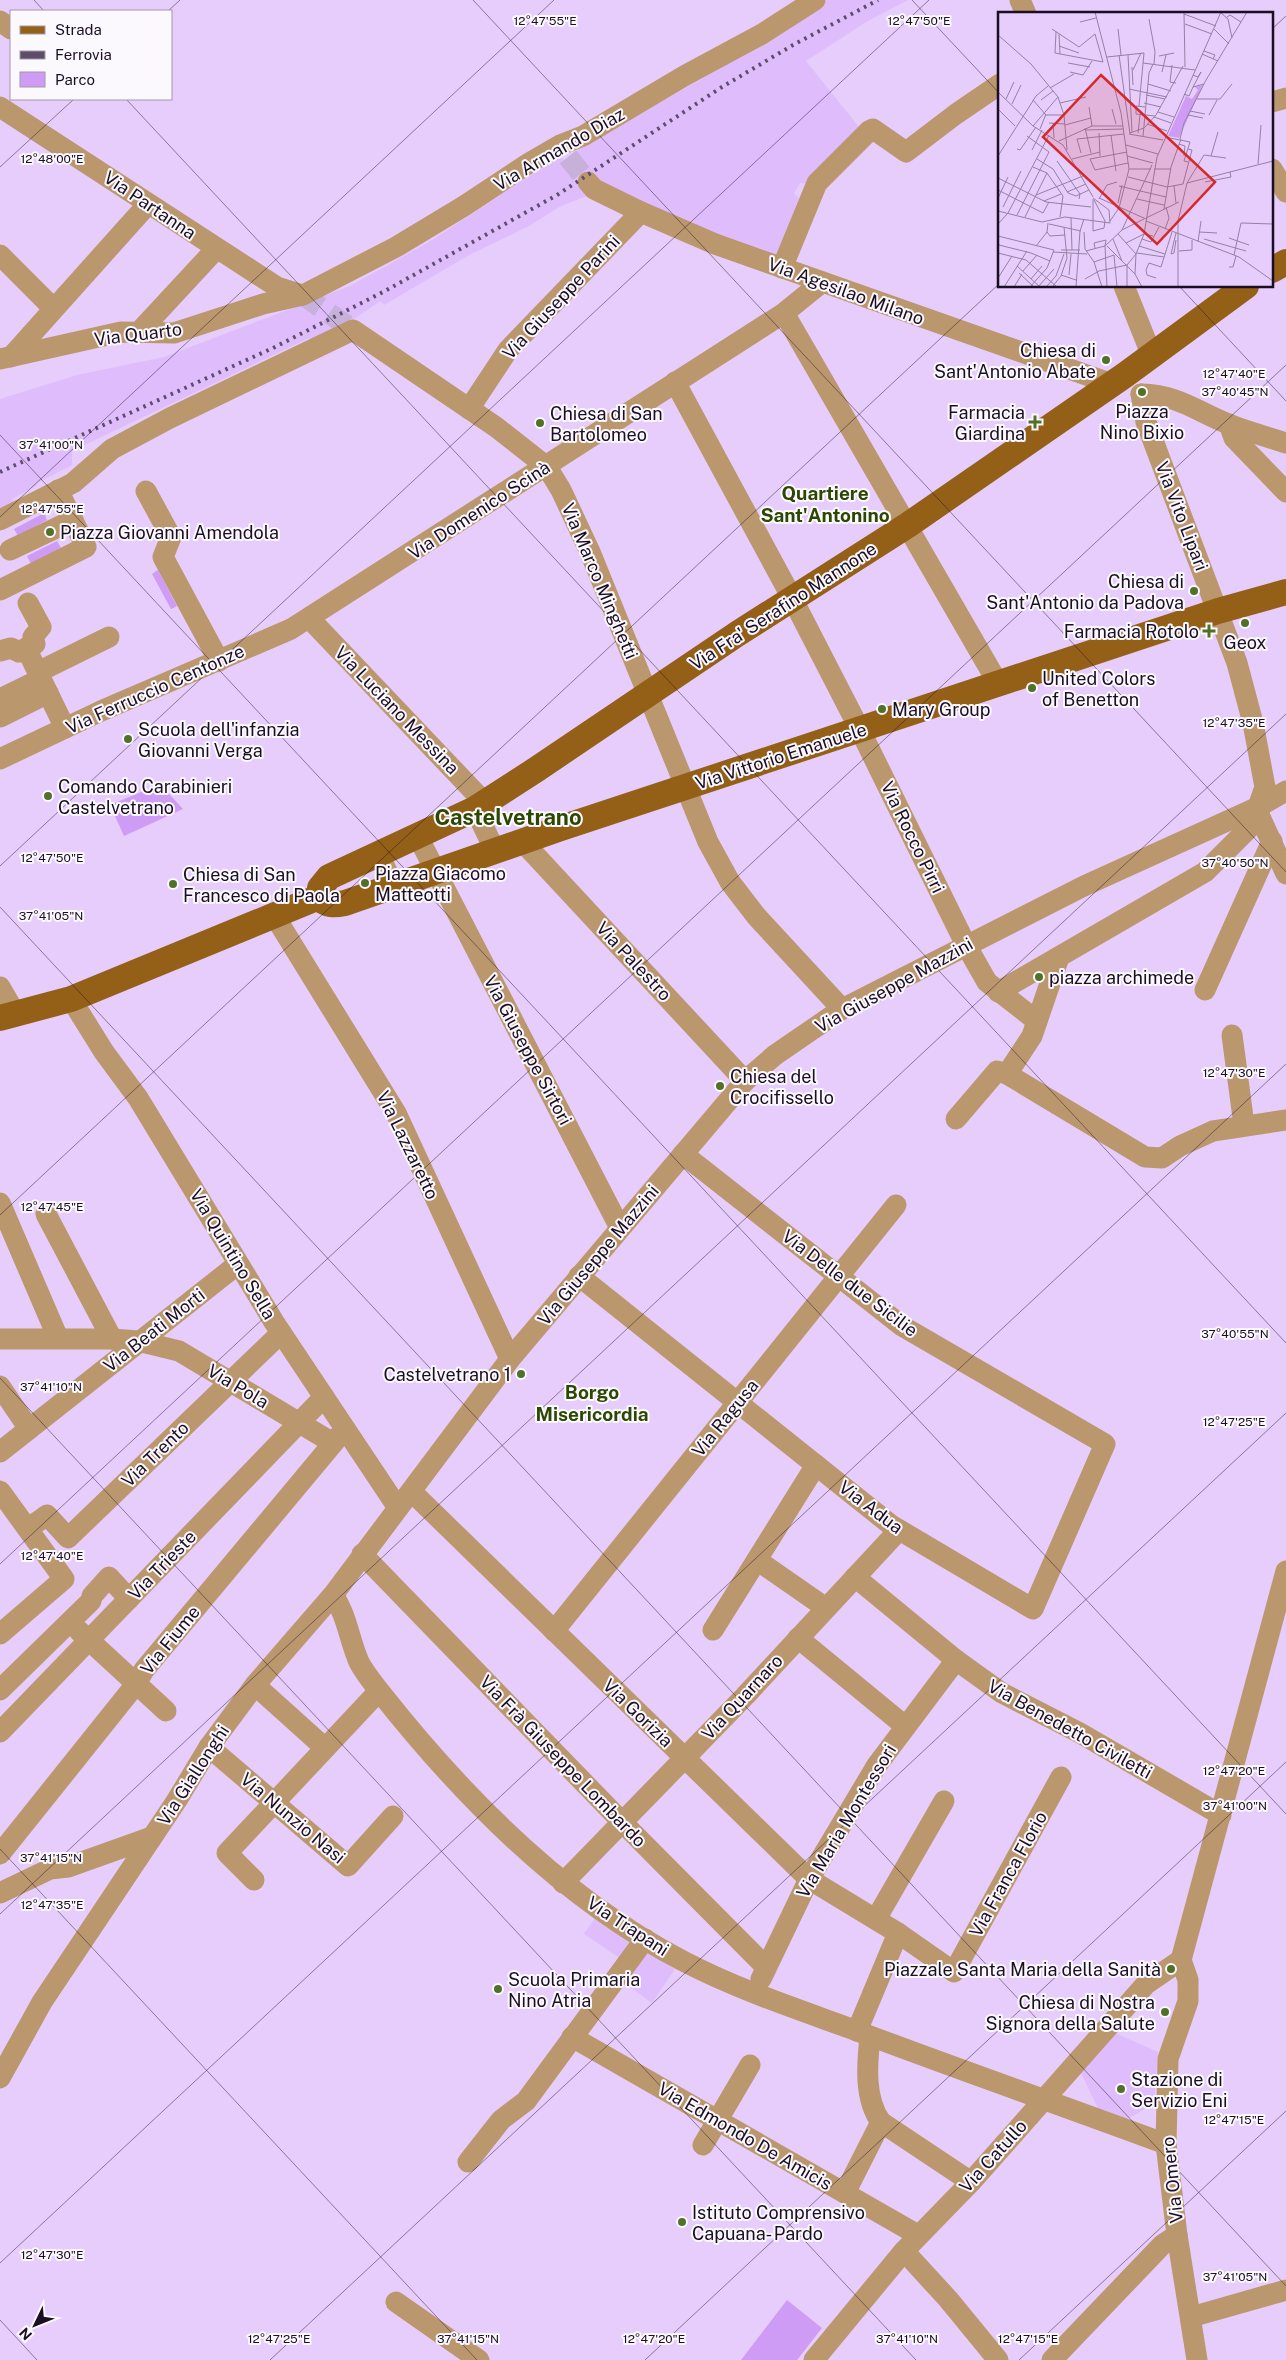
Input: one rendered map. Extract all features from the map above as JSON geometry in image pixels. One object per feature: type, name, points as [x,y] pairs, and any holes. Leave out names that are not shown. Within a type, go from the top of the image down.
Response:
[{"type":"main road","points":[[1274,269],[1286,262]]},
{"type":"main road","name":"Via Fra' Serafino Mannone","points":[[479,806],[792,598],[908,525],[1129,377],[1243,288]]},
{"type":"main road","name":"Via Vittorio Emanuele","points":[[522,841],[1218,611],[1286,592]]},
{"type":"main road","points":[[319,897],[320,888],[329,877],[418,837],[479,806]]},
{"type":"main road","points":[[319,897],[327,904],[336,905],[436,873],[522,841]]},
{"type":"main road","points":[[7,1015],[71,999],[319,897]]},
{"type":"street","name":"Via Armando Diaz","points":[[302,296],[396,247],[564,151],[583,136],[684,76],[754,38],[815,0]]},
{"type":"street","points":[[1020,0],[1025,12]]},
{"type":"street","points":[[782,268],[817,183],[868,131],[872,129],[906,152],[998,85]]},
{"type":"street","name":"Via Partanna","points":[[0,107],[216,249],[277,287],[302,296]]},
{"type":"street","points":[[1274,172],[1286,192]]},
{"type":"street","name":"Via Agesilao Milano","points":[[588,182],[600,192],[715,244],[821,282],[1129,377],[1161,394],[1177,399],[1229,424],[1286,443]]},
{"type":"street","points":[[5,358],[148,204]]},
{"type":"street","name":"Via Giuseppe Parini","points":[[469,409],[508,350],[641,212]]},
{"type":"street","points":[[140,332],[216,249]]},
{"type":"street","points":[[0,254],[53,308]]},
{"type":"street","name":"Via Domenico Scinà","points":[[310,618],[784,313],[821,282]]},
{"type":"street","name":"Via Vito Lipari","points":[[1124,288],[1129,377],[1237,663],[1253,723],[1265,787],[1259,812]]},
{"type":"street","name":"Via Quarto","points":[[5,358],[121,332],[174,332],[236,312],[302,296]]},
{"type":"street","points":[[784,313],[1000,684]]},
{"type":"street","name":"Via Marco Minghetti","points":[[58,490],[73,483],[112,448],[178,414],[353,330],[496,427],[547,467],[561,490],[590,552],[708,842],[730,882],[757,917],[842,1009]]},
{"type":"street","name":"Via Rocco Pirri","points":[[675,382],[792,598],[860,730],[966,945],[987,982],[1037,1021]]},
{"type":"street","points":[[1229,424],[1234,438],[1286,492]]},
{"type":"street","points":[[0,520],[58,490],[86,547],[0,590]]},
{"type":"street","points":[[146,490],[171,537],[163,557],[219,661]]},
{"type":"street","points":[[10,550],[73,520]]},
{"type":"street","points":[[0,529],[24,578]]},
{"type":"street","points":[[0,651],[11,648],[19,652],[35,644],[33,637],[41,627],[28,603]]},
{"type":"street","name":"Via Ferruccio Centonze","points":[[0,759],[65,728],[291,629],[310,618]]},
{"type":"street","name":"Via Luciano Messina","points":[[310,618],[479,806]]},
{"type":"street","points":[[0,717],[43,682],[109,637]]},
{"type":"street","points":[[26,648],[65,728]]},
{"type":"street","points":[[0,699],[43,682]]},
{"type":"street","points":[[998,992],[1205,872],[1259,812],[1286,791]]},
{"type":"street","points":[[479,806],[495,851]]},
{"type":"street","points":[[1259,812],[1286,874]]},
{"type":"street","name":"Via Giuseppe Mazzini","points":[[412,1492],[510,1359],[745,1081],[775,1055],[842,1009],[966,945],[1084,886],[1259,812]]},
{"type":"street","name":"Via Giuseppe Sirtori","points":[[418,837],[620,1228]]},
{"type":"street","name":"Via Palestro","points":[[522,841],[745,1081]]},
{"type":"street","points":[[1205,990],[1272,841]]},
{"type":"street","points":[[379,854],[394,886]]},
{"type":"street","name":"Via Lazzaretto","points":[[274,915],[396,1113],[510,1359]]},
{"type":"street","points":[[1006,1074],[1032,1036],[1059,957]]},
{"type":"street","points":[[0,988],[7,1015]]},
{"type":"street","name":"Via Quintino Sella","points":[[71,999],[104,1052],[138,1098],[238,1264],[324,1397],[339,1436],[398,1508]]},
{"type":"street","points":[[1232,1035],[1244,1125]]},
{"type":"street","points":[[956,1119],[997,1071],[1006,1074],[1145,1157],[1162,1158],[1180,1146],[1213,1131],[1286,1120]]},
{"type":"street","name":"Via Delle due Sicilie","points":[[683,1154],[902,1326],[1105,1444]]},
{"type":"street","points":[[0,1202],[58,1338]]},
{"type":"street","name":"Via Ragusa","points":[[554,1632],[896,1205]]},
{"type":"street","points":[[46,1214],[112,1340]]},
{"type":"street","name":"Via Beati Morti","points":[[0,1452],[138,1341],[238,1264]]},
{"type":"street","name":"Via Adua","points":[[579,1276],[899,1530],[1033,1610],[1105,1444]]},
{"type":"street","name":"Via Trento","points":[[28,1528],[47,1515],[68,1538],[281,1333]]},
{"type":"street","name":"Via Pola","points":[[0,1338],[138,1341],[179,1351],[299,1423],[339,1436]]},
{"type":"street","points":[[0,1386],[29,1428]]},
{"type":"street","name":"Via Trieste","points":[[0,1732],[324,1397]]},
{"type":"street","name":"Via Fiume","points":[[0,1854],[136,1684],[144,1670],[339,1436]]},
{"type":"street","points":[[713,1630],[816,1465]]},
{"type":"street","points":[[0,1491],[64,1579],[0,1634]]},
{"type":"street","name":"Via Giallonghi","points":[[0,2078],[42,2002],[152,1837],[209,1747],[255,1685],[332,1595],[412,1492]]},
{"type":"street","name":"Via Gorizia","points":[[412,1492],[809,1879],[898,1933],[954,1972]]},
{"type":"street","name":"Via Quarnaro","points":[[562,1882],[684,1758],[899,1530]]},
{"type":"street","name":"Via Frà Giuseppe Lombardo","points":[[362,1554],[622,1822],[766,1967]]},
{"type":"street","points":[[756,1560],[826,1608]]},
{"type":"street","points":[[1181,1960],[1286,1571]]},
{"type":"street","points":[[0,1690],[91,1601],[92,1596],[108,1577],[129,1599]]},
{"type":"street","name":"Via Benedetto Civiletti","points":[[855,1578],[956,1660],[1002,1694],[1080,1733],[1221,1815]]},
{"type":"street","name":"Via Trapani","points":[[332,1595],[342,1609],[360,1663],[379,1690],[468,1792],[562,1882],[645,1939],[686,1962],[755,1992],[863,2034],[1044,2099]]},
{"type":"street","points":[[70,1622],[166,1711]]},
{"type":"street","points":[[798,1638],[905,1726]]},
{"type":"street","name":"Via Maria Montessori","points":[[755,1992],[809,1879],[877,1765],[956,1660]]},
{"type":"street","points":[[255,1685],[325,1748]]},
{"type":"street","points":[[254,1880],[227,1853],[379,1690]]},
{"type":"street","name":"Via Nunzio Nasi","points":[[209,1747],[348,1866],[393,1816]]},
{"type":"street","name":"Via Franca Florio","points":[[954,1972],[1061,1777]]},
{"type":"street","points":[[876,1919],[944,1801]]},
{"type":"street","points":[[0,1893],[50,1869],[68,1867],[152,1837]]},
{"type":"street","points":[[898,1933],[863,2034],[873,2111],[881,2122],[971,2182]]},
{"type":"street","points":[[468,2162],[501,2120],[526,2101],[645,1939]]},
{"type":"street","name":"Via Omero","points":[[1181,1960],[1188,1980],[1188,2001],[1168,2059],[1166,2144],[1177,2235],[1197,2360]]},
{"type":"street","name":"Via Catullo","points":[[816,2359],[918,2235],[971,2182],[1146,1984],[1181,1960]]},
{"type":"street","name":"Via Edmondo De Amicis","points":[[572,2037],[918,2235]]},
{"type":"street","points":[[703,2145],[750,2065]]},
{"type":"street","points":[[1044,2099],[1166,2144]]},
{"type":"street","points":[[845,2193],[881,2122]]},
{"type":"street","points":[[1052,2360],[1162,2245],[1177,2235]]},
{"type":"street","points":[[904,2251],[948,2299],[998,2360]]},
{"type":"street","points":[[1191,2317],[1286,2290]]},
{"type":"street","points":[[396,2302],[479,2360]]},
{"type":"shaded area","points":[[828,0],[908,0],[866,22],[806,61],[859,127],[810,184],[800,183],[794,193],[799,198],[776,260],[587,196],[561,206],[529,226],[469,255],[384,305],[380,301],[353,320],[311,341],[309,338],[72,451],[72,465],[37,483],[37,485],[12,499],[14,504],[0,510],[0,399],[77,375],[164,357],[350,286],[429,242],[560,156],[566,162],[572,154],[585,145],[786,31]]},
{"type":"shaded area","points":[[598,1914],[635,1940],[621,1959],[584,1934]]},
{"type":"shaded area","points":[[646,1951],[675,1969],[652,2003],[622,1981]]},
{"type":"shaded area","points":[[1115,2033],[1158,2052],[1154,2104],[1127,2119],[1098,2108],[1081,2073]]},
{"type":"green space","points":[[44,513],[47,520],[18,536],[14,529]]},
{"type":"green space","points":[[57,541],[61,548],[31,564],[27,556]]},
{"type":"green space","points":[[158,570],[177,606],[171,609],[152,574]]},
{"type":"green space","points":[[160,784],[183,809],[124,836],[110,805]]},
{"type":"green space","points":[[787,2300],[822,2328],[797,2360],[741,2360]]},
{"type":"tunnel","points":[[568,157],[588,182]]},
{"type":"tunnel","points":[[303,295],[353,330]]},
{"type":"railway","points":[[0,472],[273,348],[385,291],[557,195],[722,87],[793,45],[878,0]]},
{"type":"place","name":"Chiesa di Sant'Antonio Abate","points":[[1106,360]]},
{"type":"place","name":"Piazza Nino Bixio","points":[[1142,392]]},
{"type":"place","name":"Farmacia Giardina","points":[[1035,422]]},
{"type":"place","name":"Chiesa di San Bartolomeo","points":[[540,423]]},
{"type":"place","name":"Piazza Giovanni Amendola","points":[[50,532]]},
{"type":"place","name":"Chiesa di Sant'Antonio da Padova","points":[[1194,591]]},
{"type":"place","name":"Geox","points":[[1245,623]]},
{"type":"place","name":"Farmacia Rotolo","points":[[1209,631]]},
{"type":"place","name":"United Colors of Benetton","points":[[1032,688]]},
{"type":"place","name":"Mary Group","points":[[882,709]]},
{"type":"place","name":"Scuola dell'infanzia Giovanni Verga","points":[[128,739]]},
{"type":"place","name":"Comando Carabinieri Castelvetrano","points":[[48,796]]},
{"type":"place","name":"Piazza Giacomo Matteotti","points":[[365,883]]},
{"type":"place","name":"Chiesa di San Francesco di Paola","points":[[173,884]]},
{"type":"place","name":"piazza archimede","points":[[1039,977]]},
{"type":"place","name":"Chiesa del Crocifissello","points":[[720,1086]]},
{"type":"place","name":"Castelvetrano 1","points":[[521,1374]]},
{"type":"place","name":"Piazzale Santa Maria della Sanità","points":[[1171,1969]]},
{"type":"place","name":"Scuola Primaria Nino Atria","points":[[498,1989]]},
{"type":"place","name":"Chiesa di Nostra Signora della Salute","points":[[1165,2012]]},
{"type":"place","name":"Stazione di Servizio Eni","points":[[1121,2089]]},
{"type":"place","name":"Istituto Comprensivo Capuana- Pardo","points":[[682,2222]]},
{"type":"district","name":"Quartiere Sant'Antonino","points":[[825,504]]},
{"type":"district","name":"Castelvetrano","points":[[508,817]]},
{"type":"district","name":"Borgo Misericordia","points":[[592,1403]]}]
